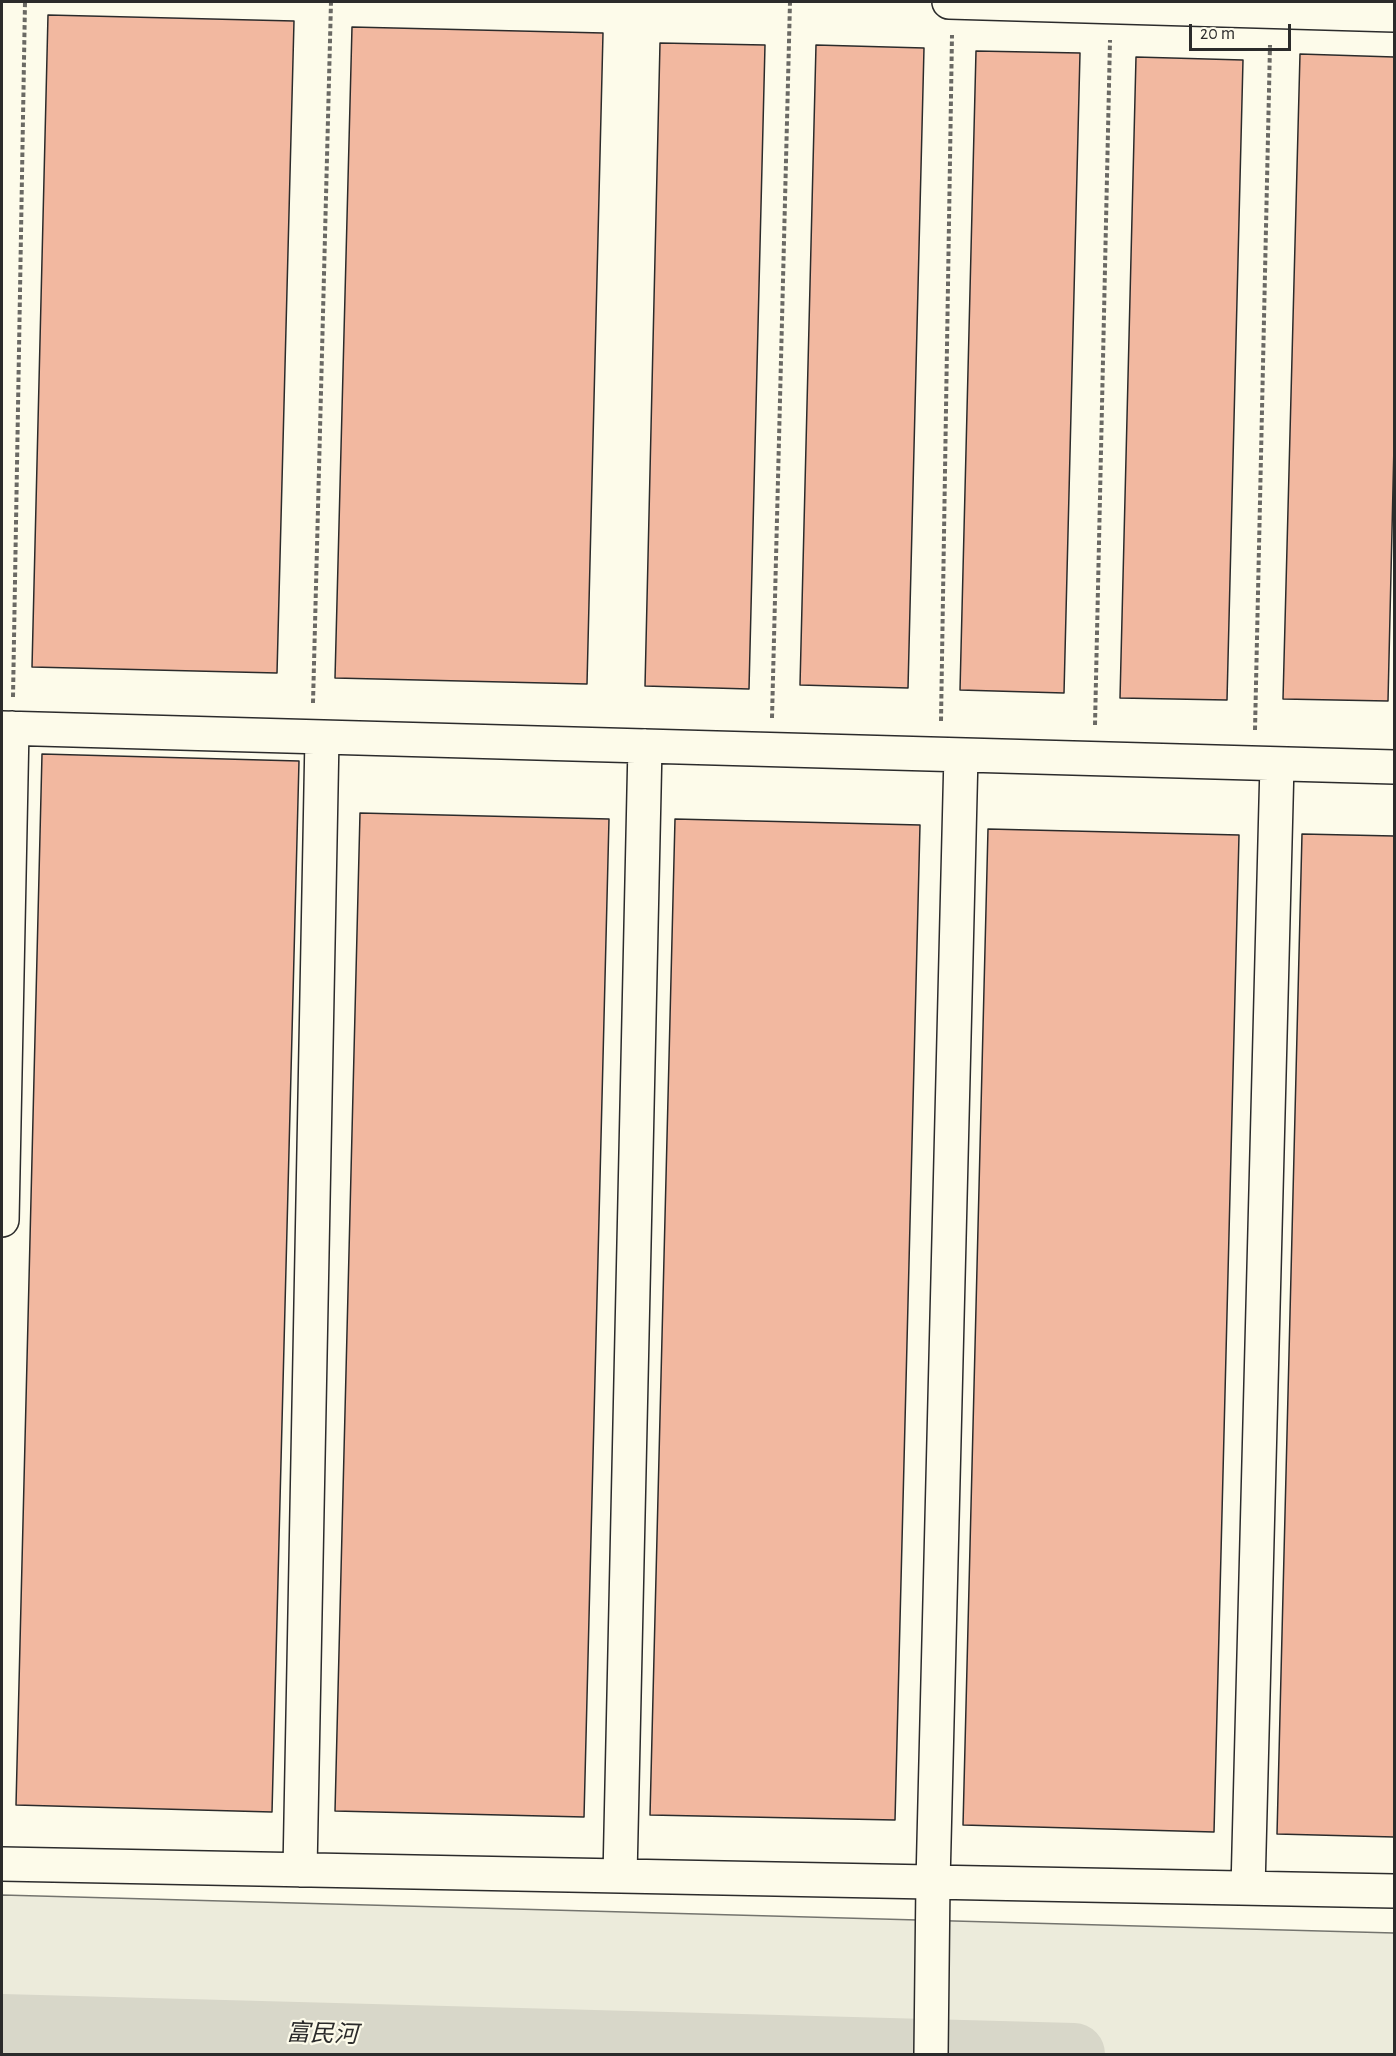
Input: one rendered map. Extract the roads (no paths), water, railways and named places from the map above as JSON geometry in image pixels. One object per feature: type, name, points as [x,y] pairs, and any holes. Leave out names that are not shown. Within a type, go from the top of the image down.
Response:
[{"type":"lane","points":[[951,2],[1395,15]]},
{"type":"lane","points":[[2,1220],[7,728],[1395,767]]},
{"type":"lane","points":[[300,1870],[317,737]]},
{"type":"lane","points":[[620,1876],[645,746]]},
{"type":"lane","points":[[931,2055],[950,755]]},
{"type":"lane","points":[[1248,1888],[1266,764]]},
{"type":"lane","points":[[2,1864],[1395,1891]]},
{"type":"waterway","name":"富民河","points":[[2,2025],[1074,2054]]}]
